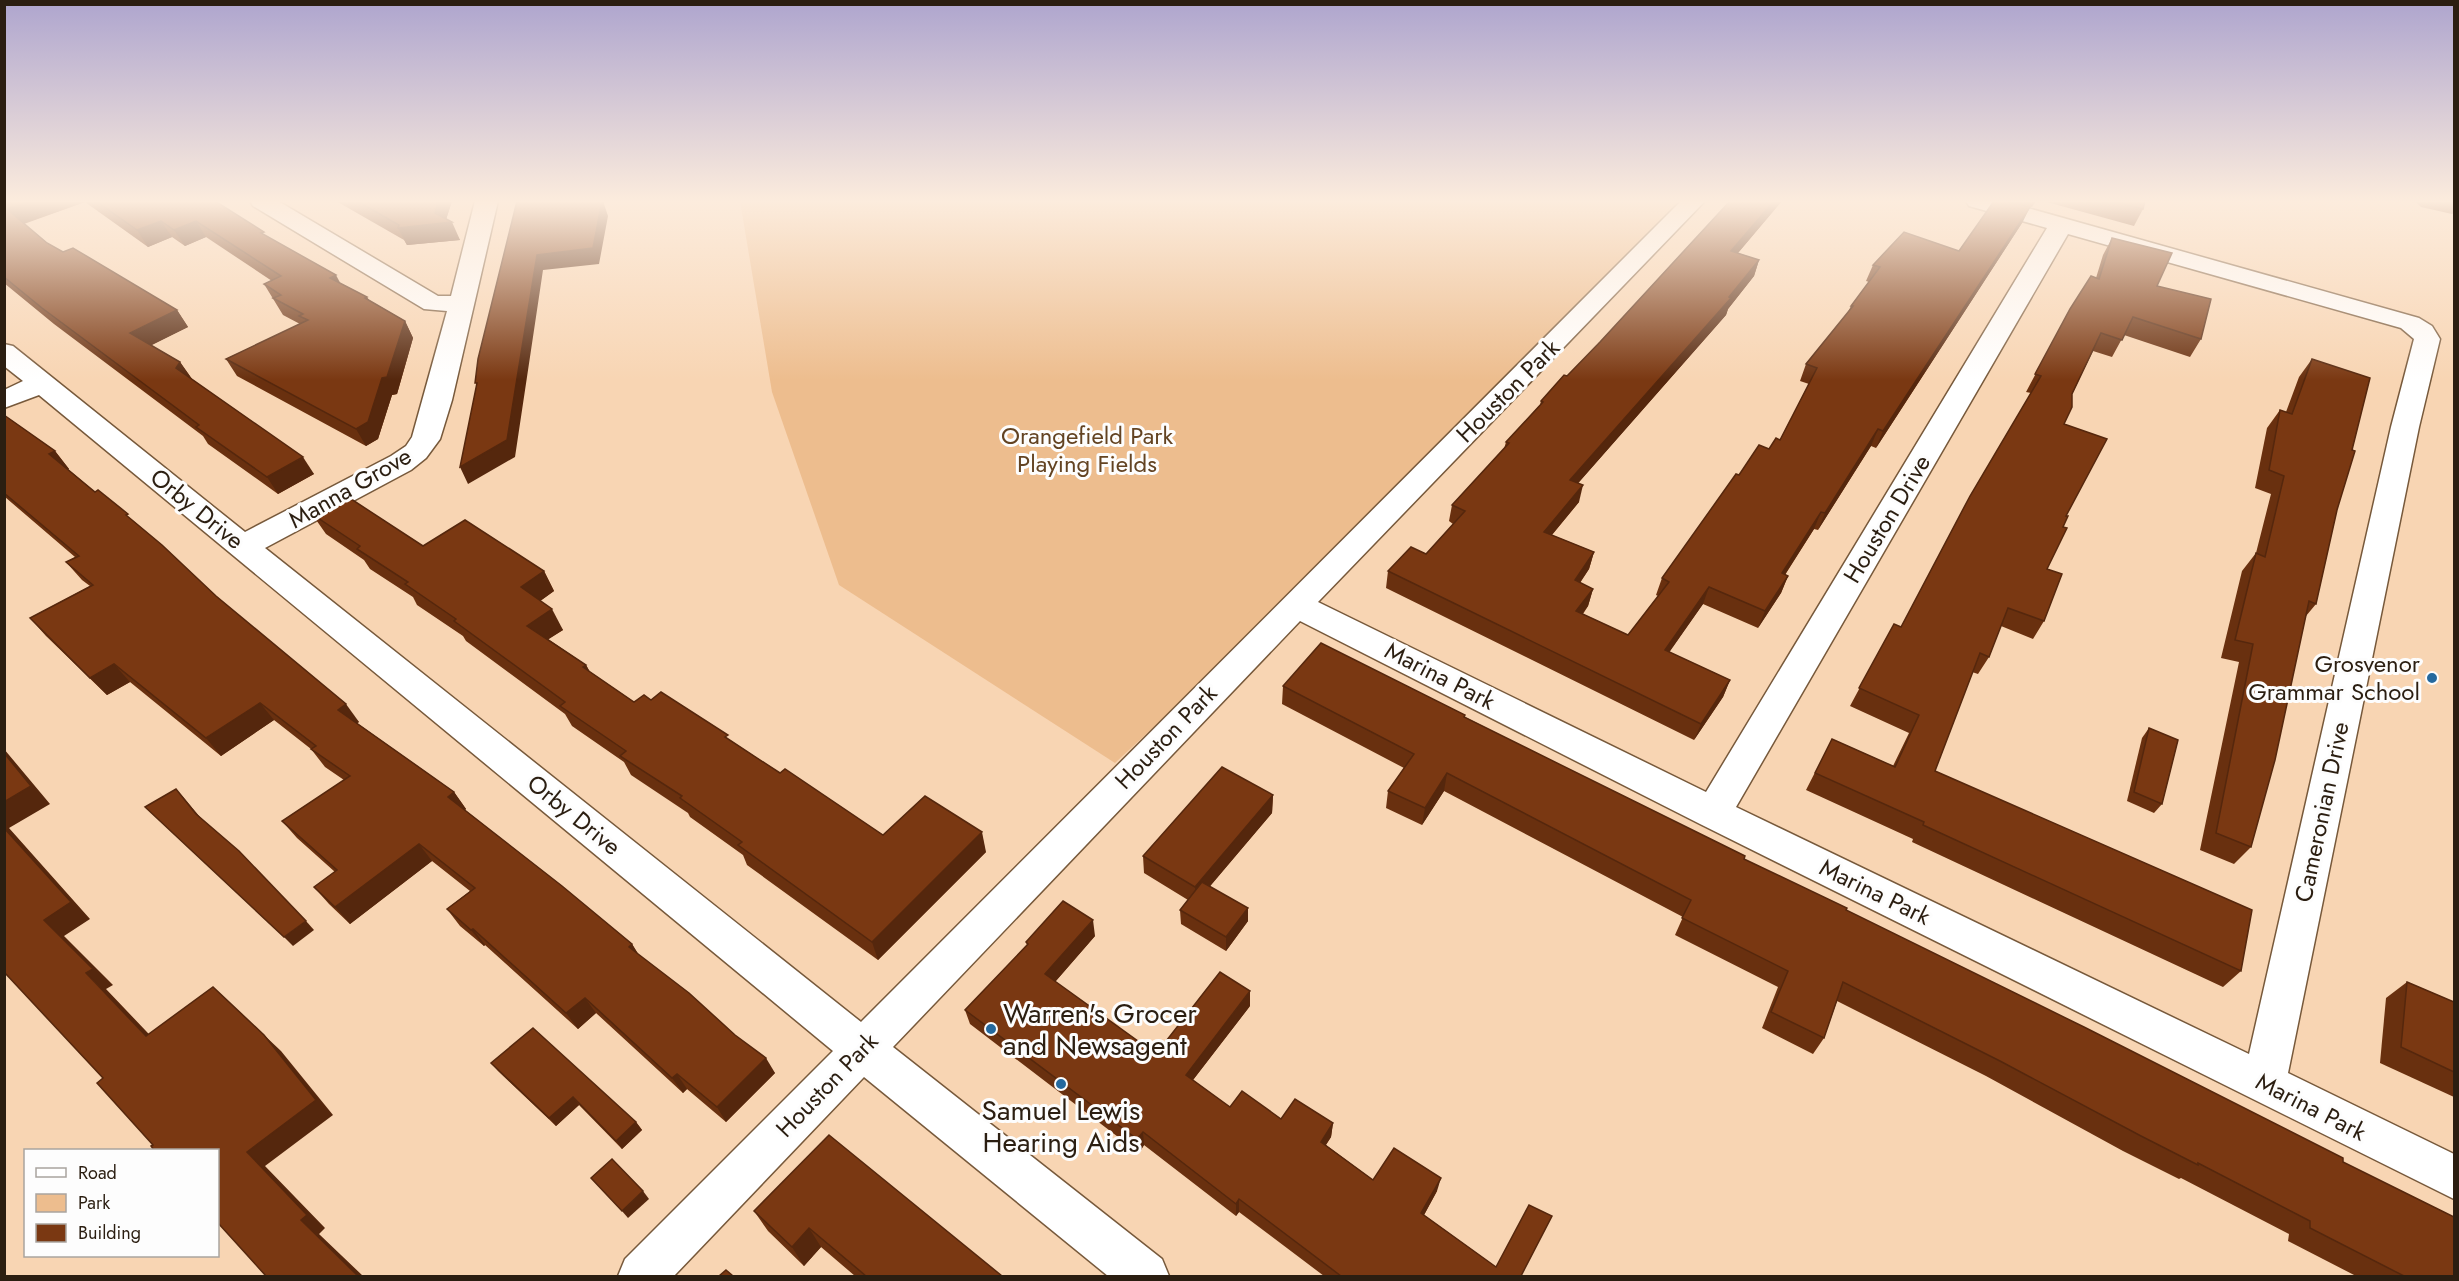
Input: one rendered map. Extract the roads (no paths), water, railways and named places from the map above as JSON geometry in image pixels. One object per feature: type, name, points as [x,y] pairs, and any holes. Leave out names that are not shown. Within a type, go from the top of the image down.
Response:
[{"type":"street","points":[[361,261],[433,304],[461,303]]},
{"type":"street","name":"Manna Grove","points":[[244,546],[401,463],[416,452],[426,439],[438,400],[472,261]]},
{"type":"street","name":"Houston Park","points":[[642,1276],[861,1049],[1635,261]]},
{"type":"street","name":"Houston Drive","points":[[1713,813],[2040,261]]},
{"type":"street","name":"Cameronian Drive","points":[[2188,261],[2410,323],[2423,331],[2427,339],[2404,427],[2264,1083]]},
{"type":"street","name":"Orby Drive","points":[[4,352],[40,384],[244,546],[861,1049],[1145,1276]]},
{"type":"street","points":[[4,400],[40,384]]},
{"type":"street","name":"Marina Park","points":[[1297,605],[1713,813],[2454,1177]]},
{"type":"place","name":"Grosvenor Grammar School","points":[[2432,678]]},
{"type":"place","name":"Warren's Grocer and Newsagent","points":[[991,1029]]},
{"type":"place","name":"Samuel Lewis Hearing Aids","points":[[1061,1084]]},
{"type":"park label","name":"Orangefield Park Playing Fields","points":[[1087,450]]}]
